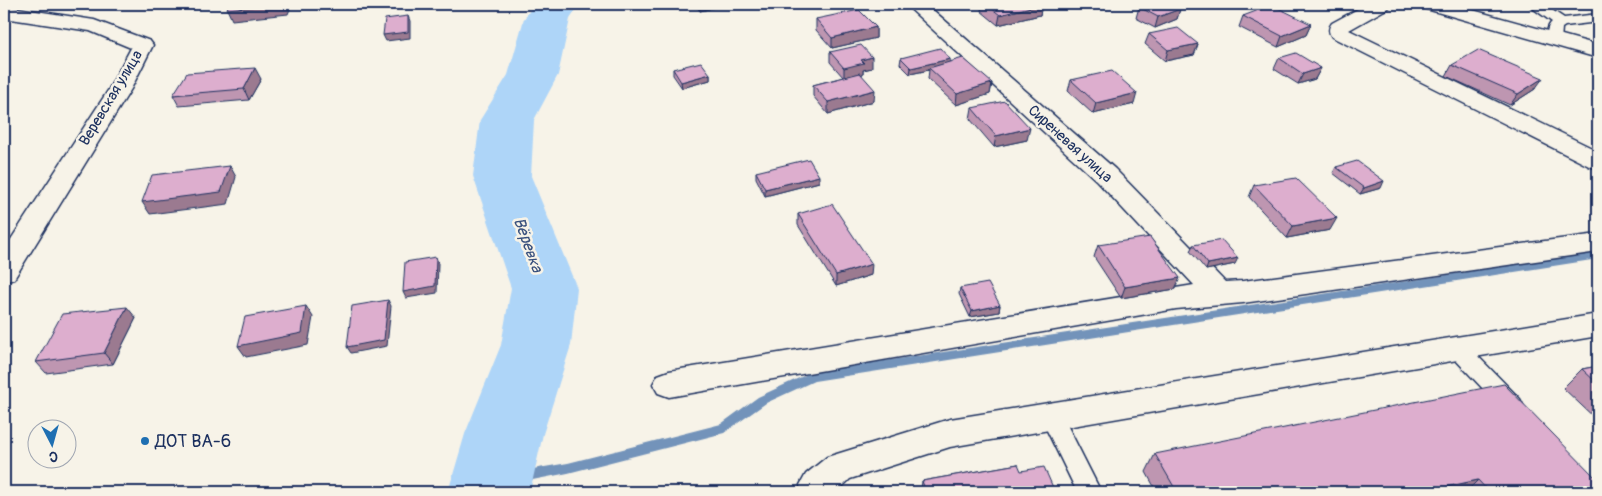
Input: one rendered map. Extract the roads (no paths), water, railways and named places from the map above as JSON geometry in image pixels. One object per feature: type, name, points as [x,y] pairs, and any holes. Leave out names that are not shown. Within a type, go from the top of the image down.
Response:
[{"type":"street","points":[[4,7],[10,4]]},
{"type":"street","name":"Сиреневая улица","points":[[915,4],[1106,175],[1217,292]]},
{"type":"street","points":[[1381,4],[1339,27],[1339,33],[1392,62],[1536,129],[1598,161]]},
{"type":"street","points":[[1430,4],[1558,31],[1598,52]]},
{"type":"street","name":"Веревская улица","points":[[4,12],[94,26],[143,45],[120,89],[4,272]]},
{"type":"street","points":[[669,384],[855,350],[1092,314],[1217,292],[1253,290],[1598,243]]},
{"type":"street","points":[[820,492],[818,485],[839,468],[950,434],[1598,325]]},
{"type":"lane","points":[[1534,4],[1558,31],[1598,18]]},
{"type":"lane","points":[[1458,349],[1527,420]]},
{"type":"lane","points":[[1051,416],[1089,492]]},
{"type":"waterway","name":"Вёревка","points":[[489,492],[504,434],[536,345],[544,288],[502,176],[507,120],[533,75],[547,19],[557,4]]},
{"type":"waterway","points":[[492,482],[568,468],[724,428],[762,400],[812,377],[1598,255]]},
{"type":"place","name":"ДОТ ВА-6","points":[[145,441]]}]
